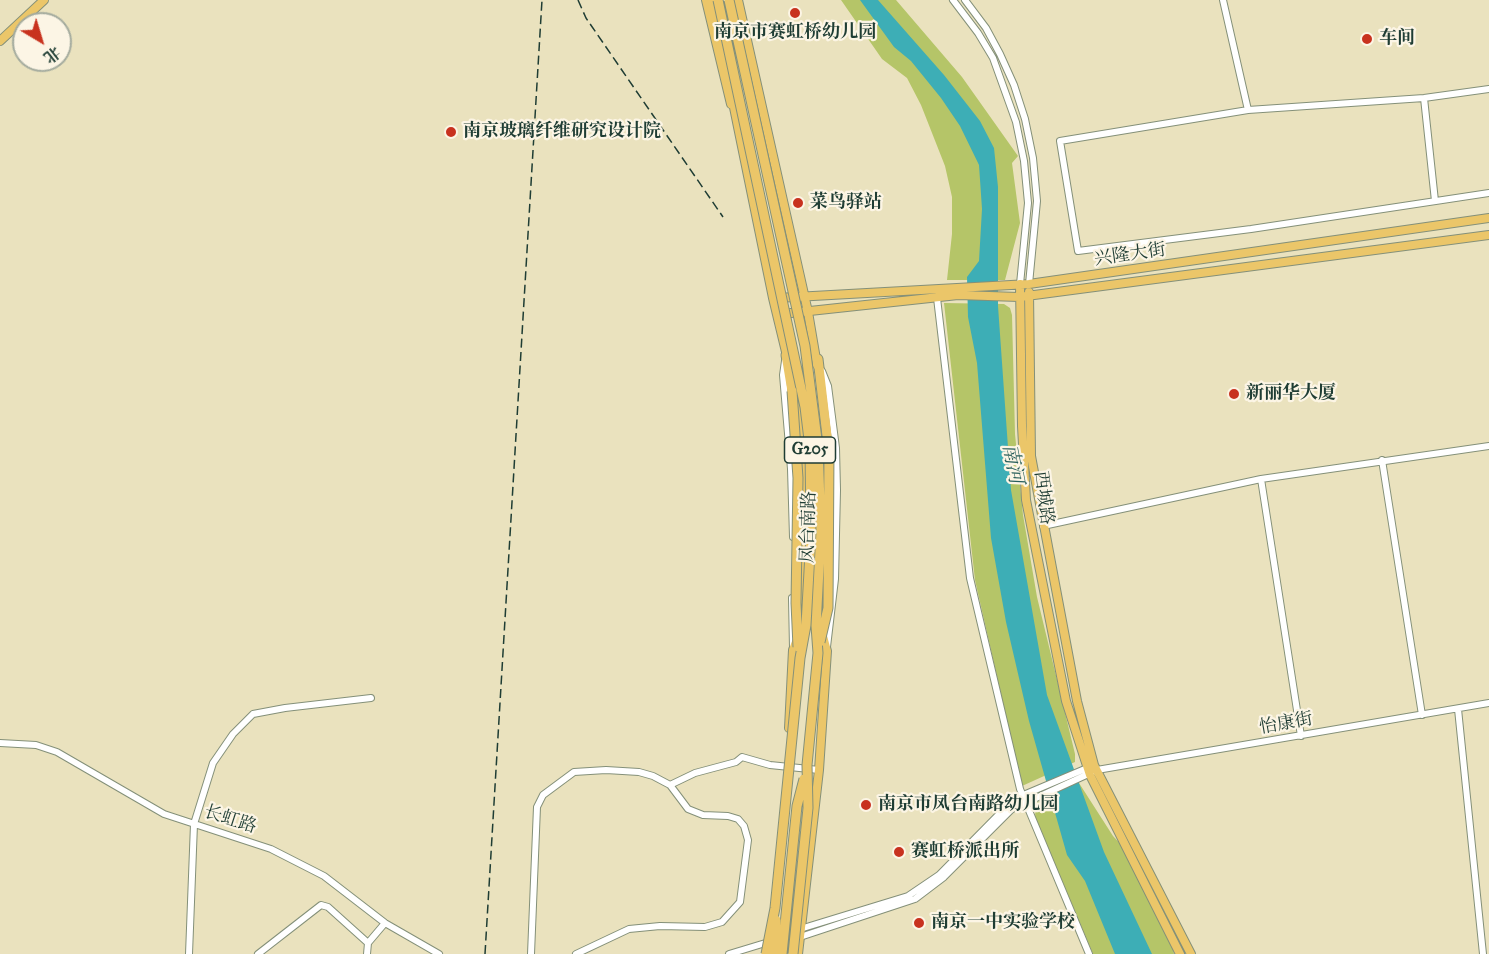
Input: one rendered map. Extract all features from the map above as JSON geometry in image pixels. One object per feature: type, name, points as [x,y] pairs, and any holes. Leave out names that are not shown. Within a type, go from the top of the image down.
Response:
[{"type":"highway","name":"凤台南路","points":[[718,0],[805,407],[810,448],[811,535],[806,625],[800,658],[776,908]]},
{"type":"highway","name":"凤台南路","points":[[729,0],[809,370],[820,489],[823,652],[807,765],[808,808],[793,954]]},
{"type":"highway","points":[[786,355],[792,392],[799,487],[796,603],[800,658]]},
{"type":"highway","points":[[818,360],[829,453],[828,608],[823,652]]},
{"type":"highway","points":[[782,954],[797,806],[807,765]]},
{"type":"highway","points":[[767,954],[776,908]]},
{"type":"highway","points":[[775,954],[776,908]]},
{"type":"main road","points":[[1,37],[44,0]]},
{"type":"main road","name":"凤台南路","points":[[706,0],[728,95],[736,119]]},
{"type":"main road","name":"凤台南路","points":[[712,0],[773,298],[786,355],[793,369],[805,486],[806,533],[801,628],[793,650],[786,768],[767,954]]},
{"type":"main road","name":"凤台南路","points":[[738,0],[818,360],[816,376],[828,495],[821,629],[823,652],[819,770],[798,954]]},
{"type":"main road","name":"兴隆大街","points":[[773,298],[959,291],[1002,285],[1029,285],[1489,218]]},
{"type":"main road","name":"兴隆大街","points":[[777,314],[937,298],[959,291],[1019,297],[1246,269],[1489,235]]},
{"type":"main road","name":"西城路","points":[[1020,284],[1026,500],[1066,700],[1089,771],[1180,954]]},
{"type":"main road","name":"西城路","points":[[1029,285],[1031,456],[1089,771],[1191,954]]},
{"type":"street","name":"西城路","points":[[952,0],[978,33],[993,58],[1016,122],[1024,161],[1028,203],[1020,284]]},
{"type":"street","name":"西城路","points":[[965,0],[986,28],[1000,54],[1025,119],[1033,158],[1037,201],[1029,285]]},
{"type":"street","points":[[1223,0],[1248,110]]},
{"type":"street","points":[[1489,89],[1424,98],[1248,110],[1060,141],[1078,251],[1489,193]]},
{"type":"street","points":[[1424,98],[1435,201]]},
{"type":"street","points":[[1026,236],[1031,241],[1035,237]]},
{"type":"street","points":[[937,298],[970,578],[1024,799],[1089,954]]},
{"type":"street","points":[[786,355],[783,375],[791,469],[793,650]]},
{"type":"street","points":[[1043,526],[1261,479],[1489,446]]},
{"type":"street","points":[[1382,460],[1422,715]]},
{"type":"street","points":[[1261,479],[1301,736]]},
{"type":"street","points":[[189,954],[194,824],[213,763],[233,734],[253,714],[371,698]]},
{"type":"street","name":"怡康街","points":[[1024,799],[1089,771],[1489,703]]},
{"type":"street","points":[[1458,709],[1483,954]]},
{"type":"street","name":"长虹路","points":[[0,743],[36,746],[57,753],[82,764],[164,814],[271,849],[313,871],[355,898],[385,923],[439,954]]},
{"type":"street","points":[[670,785],[695,773],[736,762],[742,757],[786,768],[819,770]]},
{"type":"street","points":[[531,954],[534,831],[537,807],[543,795],[574,772],[582,770],[639,772],[670,785],[688,809],[697,814],[728,816],[738,819],[744,826],[748,840],[740,902],[722,922],[705,927],[660,926],[629,929],[609,936],[576,954]]},
{"type":"street","points":[[800,929],[908,896],[939,875],[993,818],[1014,800],[1024,799]]},
{"type":"street","points":[[729,954],[770,941],[799,938],[915,899],[944,877],[1024,799]]},
{"type":"street","points":[[258,954],[321,905],[328,907],[368,943]]},
{"type":"street","points":[[367,954],[368,943],[385,923]]},
{"type":"green space","points":[[841,0],[896,0],[962,77],[1018,156],[1012,163],[1020,223],[1005,280],[947,280],[952,234],[952,197],[945,166],[921,105],[907,78],[882,59]]},
{"type":"green space","points":[[944,303],[1004,304],[1010,308],[1012,315],[1015,434],[1023,515],[1037,597],[1075,754],[1075,762],[1022,786],[975,580]]},
{"type":"green space","points":[[1079,783],[1113,836],[1164,891],[1174,954],[1093,954],[1035,817],[1036,803]]},
{"type":"water","points":[[860,0],[878,0],[944,75],[980,121],[994,148],[998,187],[998,306],[1011,490],[1047,695],[1104,852],[1152,954],[1115,954],[1085,881],[1067,855],[1029,721],[1006,622],[991,538],[977,363],[968,317],[967,277],[979,261],[982,209],[979,165],[960,126],[941,98],[911,61],[894,47]]},
{"type":"railway","points":[[485,954],[542,0]]},
{"type":"railway","points":[[578,0],[586,18],[723,217]]},
{"type":"place","name":"南京市赛虹桥幼儿园","points":[[795,13]]},
{"type":"place","name":"车间","points":[[1367,39]]},
{"type":"place","name":"南京玻璃纤维研究设计院","points":[[451,132]]},
{"type":"place","name":"菜鸟驿站","points":[[798,203]]},
{"type":"place","name":"新丽华大厦","points":[[1234,394]]},
{"type":"place","name":"南京市凤台南路幼儿园","points":[[866,805]]},
{"type":"place","name":"赛虹桥派出所","points":[[899,852]]},
{"type":"place","name":"南京一中实验学校","points":[[919,923]]},
{"type":"water label","name":"南河","points":[[1012,464]]}]
